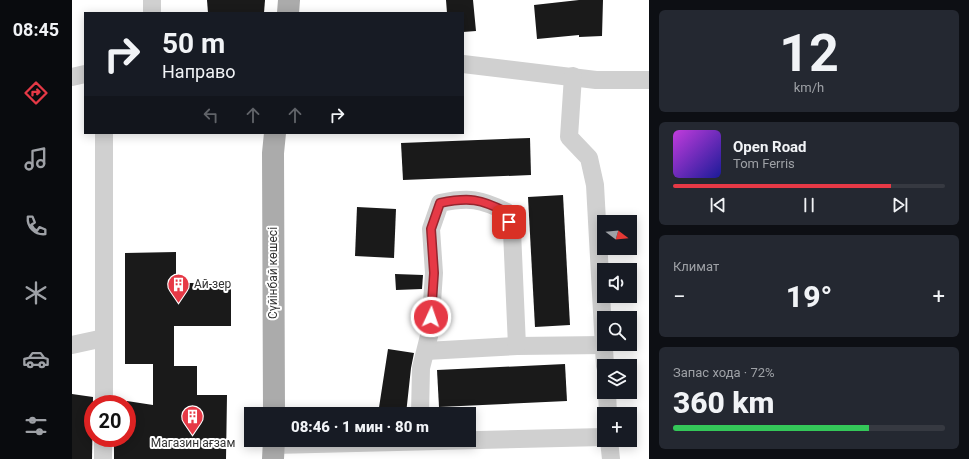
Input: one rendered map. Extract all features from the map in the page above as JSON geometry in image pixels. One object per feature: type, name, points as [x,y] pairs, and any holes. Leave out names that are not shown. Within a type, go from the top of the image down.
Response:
[{"type":"main road","points":[[288,12],[289,0]]},
{"type":"main road","name":"Сүйінбай көшесі","points":[[274,407],[273,153],[275,134]]},
{"type":"street","points":[[152,0],[152,12]]},
{"type":"street","points":[[464,64],[573,76],[596,80],[649,80]]},
{"type":"street","points":[[573,76],[569,137],[589,158],[595,185],[602,311]]},
{"type":"street","points":[[104,134],[104,395]]},
{"type":"street","points":[[420,407],[421,368],[430,332],[434,273],[431,229],[440,203],[462,199],[488,202],[506,212],[512,231],[517,346]]},
{"type":"street","points":[[72,345],[104,338]]},
{"type":"street","points":[[426,351],[517,346],[597,345]]},
{"type":"street","points":[[476,439],[597,436]]},
{"type":"street","points":[[103,459],[104,447]]},
{"type":"street","points":[[274,448],[295,447]]},
{"type":"street","points":[[610,447],[611,459]]},
{"type":"building","points":[[207,0],[265,0],[264,12],[208,12]]},
{"type":"building","points":[[446,0],[473,0],[476,31],[464,32],[464,12],[447,12]]},
{"type":"building","points":[[579,0],[603,0],[602,36],[579,37],[579,35],[537,39],[534,5]]},
{"type":"building","points":[[530,138],[531,175],[403,180],[401,143]]},
{"type":"building","points":[[563,195],[570,325],[535,327],[528,197]]},
{"type":"building","points":[[357,207],[396,209],[394,258],[355,256]]},
{"type":"building","points":[[176,252],[176,283],[231,283],[231,326],[174,326],[174,366],[197,366],[197,395],[227,395],[226,459],[114,459],[114,447],[136,447],[136,402],[153,405],[153,364],[125,364],[125,253]]},
{"type":"building","points":[[395,274],[423,275],[422,289],[396,290]]},
{"type":"building","points":[[388,349],[414,353],[407,407],[379,407]]},
{"type":"building","points":[[565,364],[567,401],[439,407],[437,370]]},
{"type":"building","points":[[72,394],[84,396],[84,447],[92,447],[92,459],[72,459]]},
{"type":"place","name":"Ай-зер","points":[[178,304]]},
{"type":"place","name":"Магазин ағзам","points":[[193,436]]},
{"type":"route","points":[[431,317],[434,273],[431,229],[440,203],[462,199],[488,202],[506,212],[509,222]]}]
